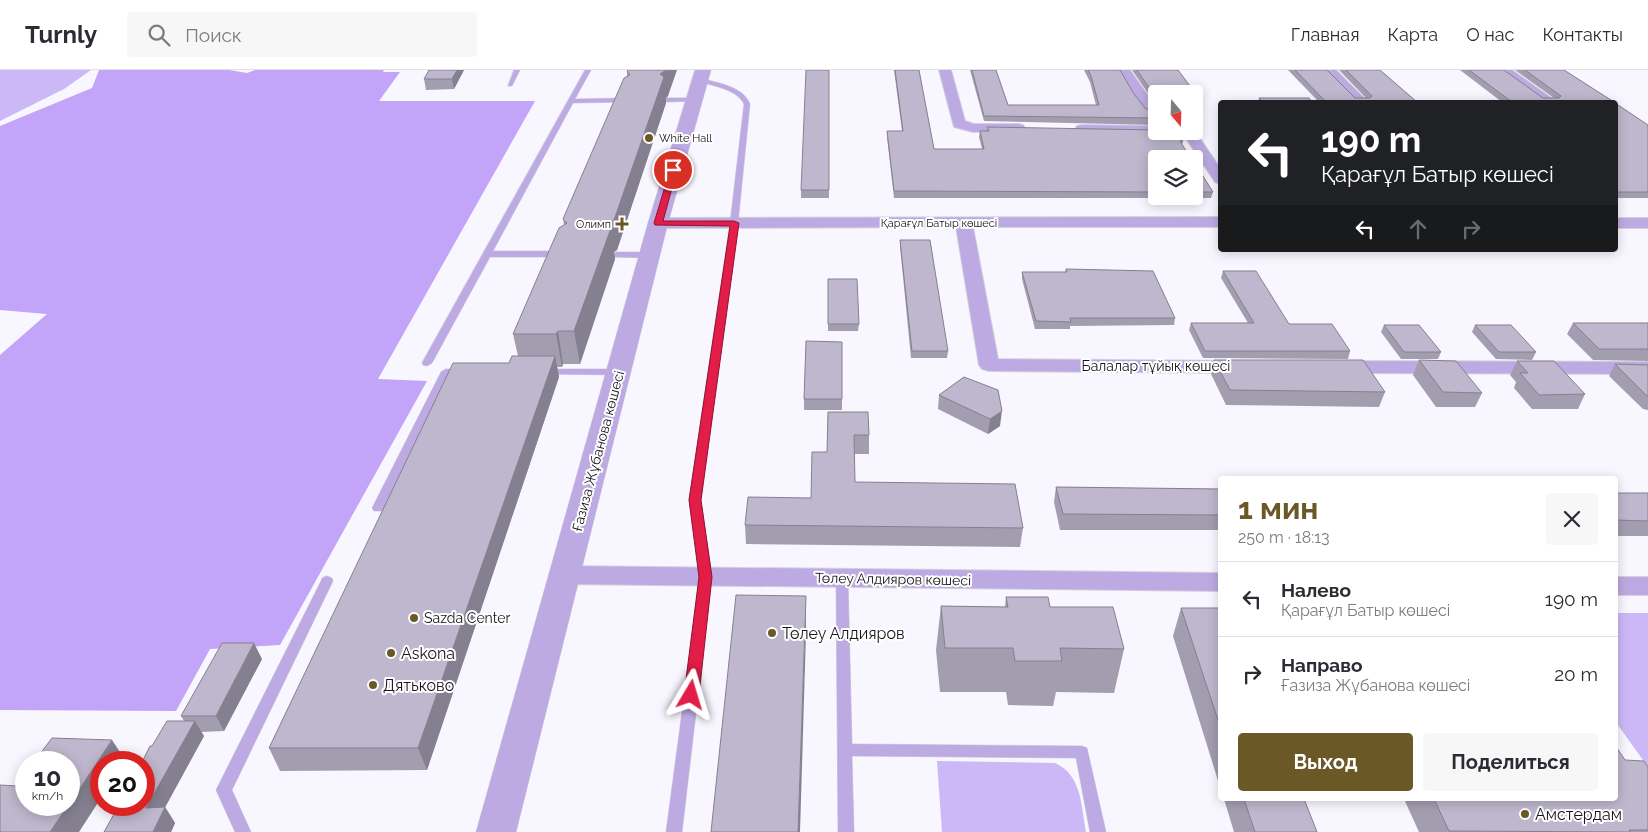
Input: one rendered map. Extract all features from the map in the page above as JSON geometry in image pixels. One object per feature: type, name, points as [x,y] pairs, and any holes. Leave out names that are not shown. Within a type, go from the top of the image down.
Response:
[{"type":"street","points":[[945,70],[959,124],[973,128],[1036,128]]},
{"type":"street","points":[[1124,70],[1148,106]]},
{"type":"street","points":[[1328,70],[1360,100]]},
{"type":"street","points":[[1504,70],[1547,100]]},
{"type":"street","name":"Ғазиза Жұбанова көшесі","points":[[496,832],[658,223],[699,83]]},
{"type":"street","points":[[1073,128],[1148,130]]},
{"type":"street","points":[[1194,140],[1218,176]]},
{"type":"street","name":"Қарағұл Батыр көшесі","points":[[658,223],[1218,222]]},
{"type":"street","name":"Балалар тұйық көшесі","points":[[964,223],[989,365],[1259,367]]},
{"type":"street","points":[[1618,223],[1648,223]]},
{"type":"street","points":[[1319,367],[1648,368]]},
{"type":"street","name":"Төлеу Алдияров көшесі","points":[[565,575],[1218,582]]},
{"type":"street","points":[[1618,586],[1648,586]]},
{"type":"lane","points":[[510,84],[517,70]]},
{"type":"lane","points":[[427,362],[588,70]]},
{"type":"lane","points":[[667,100],[699,83],[732,90],[744,96],[747,104],[734,223],[695,500],[706,577],[674,832]]},
{"type":"lane","points":[[571,101],[628,100]]},
{"type":"lane","points":[[486,254],[566,254]]},
{"type":"lane","points":[[616,255],[650,255]]},
{"type":"lane","points":[[378,508],[446,372],[475,372]]},
{"type":"lane","points":[[532,372],[619,372]]},
{"type":"lane","points":[[842,579],[846,832]]},
{"type":"lane","points":[[243,832],[224,790],[327,581]]},
{"type":"lane","points":[[844,750],[1082,752],[1098,832]]},
{"type":"shaded area","points":[[0,70],[91,70],[64,89],[0,121]]},
{"type":"shaded area","points":[[99,70],[229,70],[247,73],[255,70],[384,70],[383,72],[400,72],[379,101],[535,101],[378,379],[427,381],[280,645],[210,649],[176,711],[0,710],[0,355],[47,314],[0,310],[0,126],[92,88]]},
{"type":"shaded area","points":[[1618,613],[1648,613],[1648,767],[1618,725]]},
{"type":"shaded area","points":[[937,761],[1055,763],[1071,775],[1075,783],[1079,792],[1086,832],[942,832]]},
{"type":"building","points":[[429,70],[457,70],[452,79],[424,79]]},
{"type":"building","points":[[628,70],[666,70],[660,74],[664,77],[614,220],[606,224],[607,227],[611,228],[574,331],[558,331],[556,334],[513,334],[559,228],[567,223],[563,219],[624,78],[630,75]]},
{"type":"building","points":[[806,70],[829,70],[829,190],[801,190]]},
{"type":"building","points":[[895,70],[919,70],[934,149],[984,149],[980,131],[989,131],[987,127],[1148,130],[1148,140],[1182,140],[1180,141],[1186,150],[1148,150],[1148,192],[894,191],[887,131],[903,131]]},
{"type":"building","points":[[972,70],[996,70],[1008,105],[1099,105],[1088,70],[1120,70],[1134,94],[1148,110],[1148,118],[984,116]]},
{"type":"building","points":[[1137,70],[1178,70],[1189,85],[1148,85]]},
{"type":"building","points":[[1295,70],[1327,70],[1355,98],[1370,98],[1372,96],[1346,70],[1380,70],[1415,100],[1324,100]]},
{"type":"building","points":[[1469,70],[1504,70],[1543,98],[1559,98],[1561,96],[1525,70],[1564,70],[1611,100],[1509,100]]},
{"type":"building","points":[[1259,98],[1309,98],[1310,100],[1261,100]]},
{"type":"building","points":[[1618,105],[1648,125],[1648,192],[1618,192]]},
{"type":"building","points":[[1203,176],[1213,192],[1203,192]]},
{"type":"building","points":[[900,240],[930,240],[948,351],[912,351]]},
{"type":"building","points":[[1066,269],[1153,271],[1175,318],[1070,318],[1071,322],[1036,321],[1022,272],[1067,272]]},
{"type":"building","points":[[1223,271],[1256,271],[1289,324],[1332,324],[1350,351],[1205,351],[1191,323],[1254,323]]},
{"type":"building","points":[[828,279],[857,279],[859,324],[828,324]]},
{"type":"building","points":[[1573,323],[1648,323],[1648,349],[1599,349]]},
{"type":"building","points":[[1384,325],[1419,325],[1441,352],[1404,352]]},
{"type":"building","points":[[1475,325],[1511,325],[1536,352],[1499,352]]},
{"type":"building","points":[[806,341],[842,342],[842,399],[804,399]]},
{"type":"building","name":"Sazda Center","points":[[512,356],[555,356],[418,748],[269,748],[453,363],[509,363]]},
{"type":"building","points":[[1214,360],[1363,360],[1385,392],[1230,390]]},
{"type":"building","points":[[1419,360],[1456,361],[1482,393],[1443,392]]},
{"type":"building","points":[[1517,361],[1554,361],[1585,394],[1539,395],[1520,373],[1528,373]]},
{"type":"building","points":[[1615,364],[1648,365],[1648,397]]},
{"type":"building","points":[[964,377],[998,390],[1002,411],[990,419],[939,395]]},
{"type":"building","points":[[828,412],[868,412],[869,435],[854,435],[855,482],[1015,484],[1023,528],[745,525],[748,497],[811,498],[812,452],[827,452]]},
{"type":"building","points":[[1056,487],[1218,489],[1218,515],[1063,514]]},
{"type":"building","points":[[1618,493],[1648,493],[1648,521],[1618,520]]},
{"type":"building","points":[[736,595],[806,596],[798,832],[711,832]]},
{"type":"building","points":[[1006,597],[1048,597],[1050,607],[1113,607],[1124,649],[1060,648],[1062,661],[1015,661],[1013,648],[945,648],[941,606],[1008,607]]},
{"type":"building","points":[[1181,608],[1218,608],[1218,720]]},
{"type":"building","points":[[222,643],[254,643],[216,716],[181,716]]},
{"type":"building","points":[[167,721],[195,721],[155,792],[155,751],[148,751]]},
{"type":"building","points":[[52,738],[112,740],[105,751],[90,751],[90,773],[80,788],[80,751],[42,751]]},
{"type":"building","name":"Амстердам","points":[[1618,750],[1625,760],[1644,761],[1648,767],[1648,830],[1629,830],[1630,832],[1449,831],[1435,801],[1618,801]]},
{"type":"building","points":[[0,785],[15,786],[15,816],[61,816],[50,832],[0,832]]},
{"type":"building","points":[[1245,801],[1305,801],[1317,832],[1255,832]]},
{"type":"building","points":[[165,807],[153,832],[104,832],[113,816],[155,816],[155,808]]},
{"type":"place","name":"White Hall","points":[[649,138]]},
{"type":"place","name":"Олимп","points":[[622,224]]},
{"type":"place","name":"Sazda Center","points":[[414,618]]},
{"type":"place","name":"Төлеу Алдияров","points":[[772,633]]},
{"type":"place","name":"Askona","points":[[391,653]]},
{"type":"place","name":"Дятьково","points":[[373,685]]},
{"type":"place","name":"Амстердам","points":[[1525,814]]},
{"type":"route","points":[[673,170],[658,223],[734,223],[695,500],[706,577],[691,695]]}]
